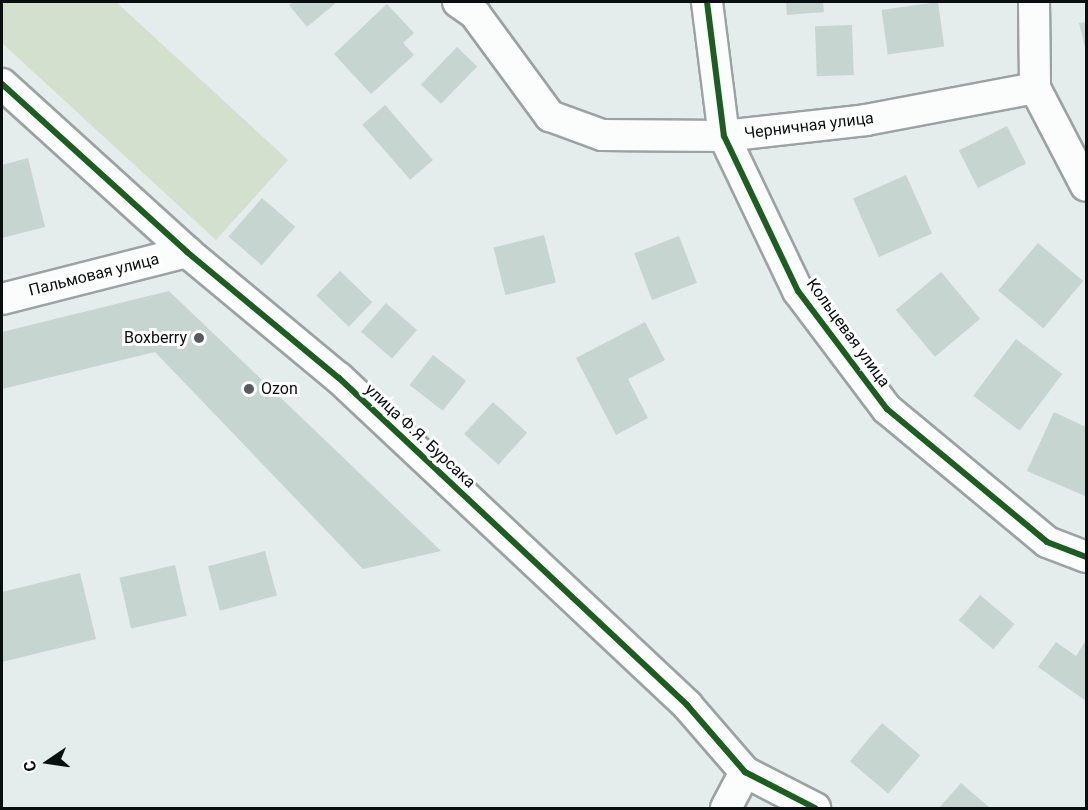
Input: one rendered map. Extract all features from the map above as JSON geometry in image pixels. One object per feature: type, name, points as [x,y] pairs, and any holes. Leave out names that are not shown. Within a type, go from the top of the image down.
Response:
[{"type":"street","name":"Черничная улица","points":[[458,2],[475,14],[550,116],[602,135],[724,136],[866,120],[1035,88]]},
{"type":"street","name":"Кольцевая улица","points":[[707,2],[724,136],[798,291],[887,409],[1047,542],[1086,557]]},
{"type":"street","points":[[1034,2],[1035,88],[1086,186]]},
{"type":"street","name":"улица Ф.Я. Бурсака","points":[[2,84],[187,252],[348,386],[687,705],[745,772],[815,808]]},
{"type":"street","name":"Пальмовая улица","points":[[2,299],[187,252]]},
{"type":"street","points":[[726,808],[745,772]]},
{"type":"green space","points":[[2,2],[116,2],[288,160],[216,240],[2,43]]},
{"type":"building","points":[[294,2],[337,2],[307,27],[289,5]]},
{"type":"building","points":[[786,2],[823,2],[824,12],[787,15]]},
{"type":"building","points":[[938,2],[944,47],[888,54],[882,10]]},
{"type":"building","points":[[387,4],[414,33],[403,43],[414,55],[371,94],[334,54]]},
{"type":"building","points":[[1086,22],[1086,51],[1079,23]]},
{"type":"building","points":[[852,25],[854,75],[817,76],[815,26]]},
{"type":"building","points":[[457,47],[477,66],[441,104],[421,84]]},
{"type":"building","points":[[385,105],[433,160],[410,180],[362,125]]},
{"type":"building","points":[[1007,126],[1026,163],[978,188],[959,151]]},
{"type":"building","points":[[28,158],[45,227],[2,238],[2,165]]},
{"type":"building","points":[[906,175],[932,233],[879,257],[853,199]]},
{"type":"building","points":[[262,198],[295,227],[262,265],[229,236]]},
{"type":"building","points":[[544,235],[556,283],[505,295],[494,248]]},
{"type":"building","points":[[679,236],[697,283],[652,300],[634,253]]},
{"type":"building","points":[[1038,243],[1083,281],[1043,328],[998,290]]},
{"type":"building","points":[[340,271],[372,302],[349,327],[316,295]]},
{"type":"building","points":[[941,272],[980,319],[935,357],[896,310]]},
{"type":"building","points":[[169,291],[441,551],[363,569],[155,352],[2,389],[2,332]]},
{"type":"building","points":[[386,303],[417,330],[392,359],[361,332]]},
{"type":"building","points":[[645,322],[665,360],[628,379],[648,418],[616,435],[576,358]]},
{"type":"building","points":[[1016,339],[1062,374],[1020,431],[973,396]]},
{"type":"building","points":[[433,355],[466,381],[443,411],[410,385]]},
{"type":"building","points":[[493,402],[527,433],[498,465],[464,434]]},
{"type":"building","points":[[1054,412],[1086,427],[1085,496],[1027,471]]},
{"type":"building","points":[[265,551],[277,595],[220,611],[208,566]]},
{"type":"building","points":[[175,565],[187,616],[131,628],[119,578]]},
{"type":"building","points":[[80,573],[96,639],[2,662],[2,592]]},
{"type":"building","points":[[980,595],[1014,624],[993,649],[959,620]]},
{"type":"building","points":[[1086,640],[1086,701],[1038,667],[1056,642],[1076,656]]},
{"type":"building","points":[[882,723],[920,755],[888,793],[850,761]]},
{"type":"building","points":[[961,783],[990,808],[939,808]]},
{"type":"cycle path","points":[[707,2],[724,136],[798,291],[887,409],[1047,542],[1086,557]]},
{"type":"cycle path","points":[[2,84],[187,252],[339,378],[687,705],[745,772],[815,808]]},
{"type":"place","name":"Boxberry","points":[[199,338]]},
{"type":"place","name":"Ozon","points":[[249,389]]}]
